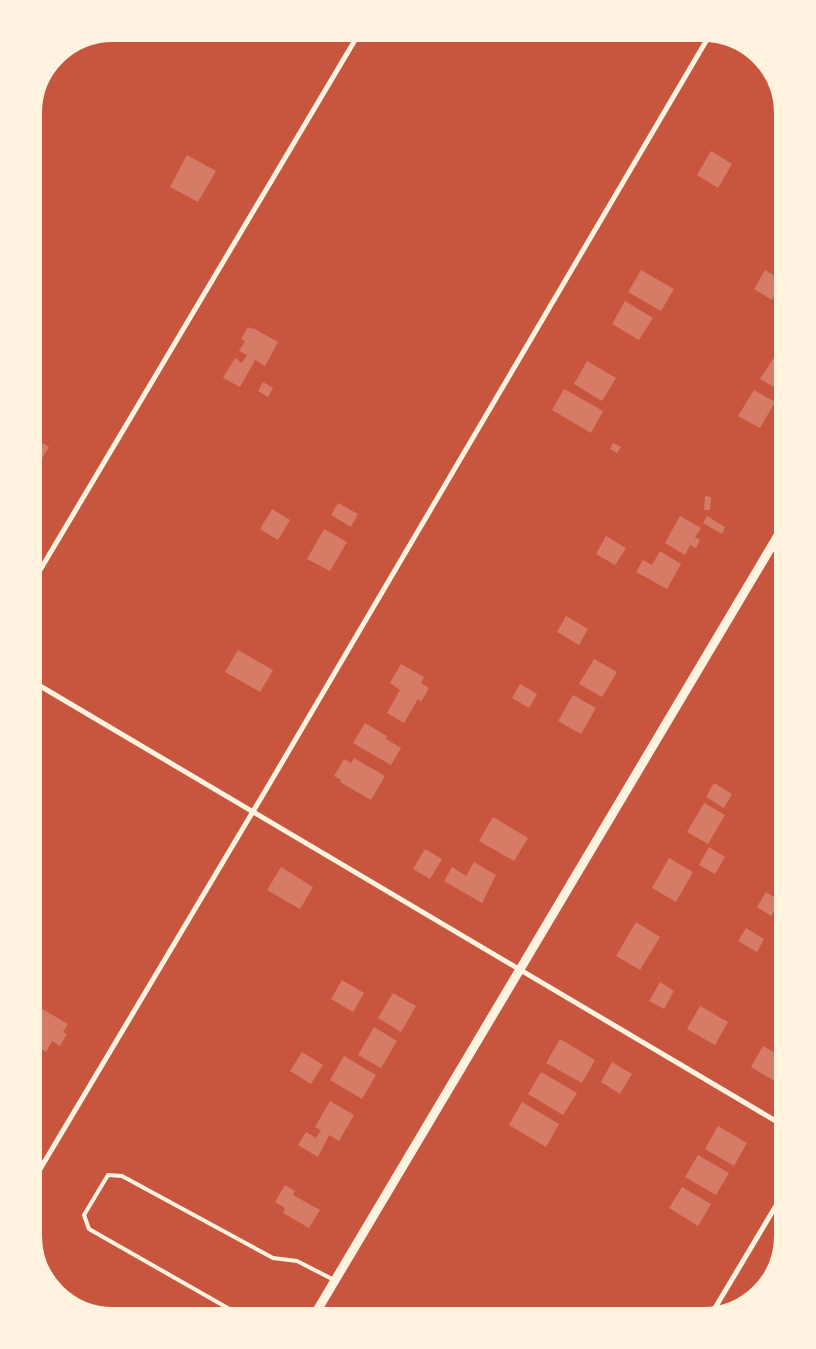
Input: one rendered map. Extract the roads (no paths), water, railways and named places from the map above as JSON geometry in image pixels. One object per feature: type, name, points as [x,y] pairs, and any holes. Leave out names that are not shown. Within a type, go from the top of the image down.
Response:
[{"type":"street","points":[[39,572],[356,39]]},
{"type":"street","points":[[39,1171],[254,811],[707,39]]},
{"type":"street","points":[[317,1310],[777,537]]},
{"type":"street","points":[[39,685],[254,811],[520,971],[777,1121]]},
{"type":"street","points":[[714,1309],[777,1204]]},
{"type":"lane","points":[[231,1310],[89,1229],[84,1215],[108,1175],[122,1176],[273,1258],[297,1261],[334,1280]]}]
